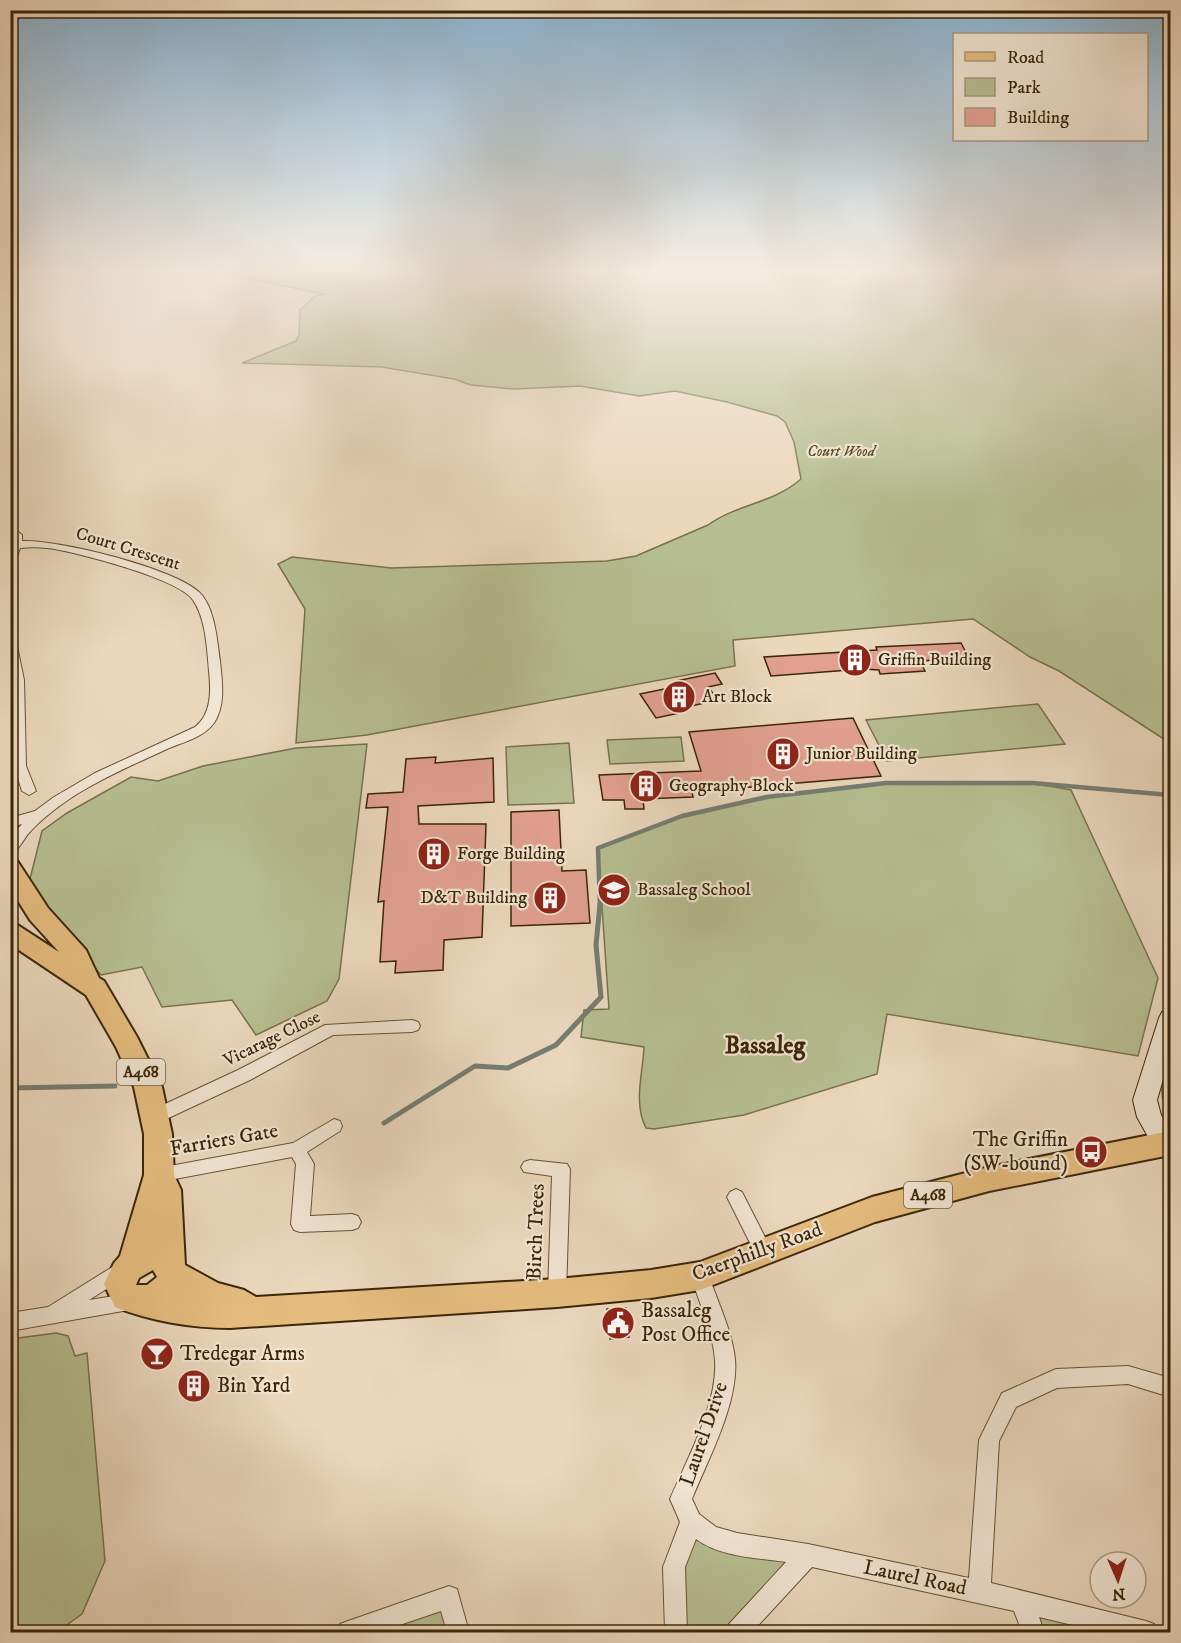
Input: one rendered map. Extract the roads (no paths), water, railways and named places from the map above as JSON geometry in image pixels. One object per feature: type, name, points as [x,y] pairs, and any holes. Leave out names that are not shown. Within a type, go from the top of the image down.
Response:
[{"type":"main road","name":"A468","points":[[10,868],[39,914],[77,956],[88,982]]},
{"type":"main road","name":"A468","points":[[10,932],[95,988],[128,1044],[148,1087],[156,1116],[159,1175],[133,1262]]},
{"type":"main road","name":"Caerphilly Road","points":[[139,1302],[202,1313],[556,1293],[651,1284],[700,1276],[872,1210],[988,1179],[1168,1144]]},
{"type":"main road","name":"A468","points":[[159,1175],[166,1190],[170,1268]]},
{"type":"main road","name":"Caerphilly Road","points":[[133,1262],[153,1256],[198,1290],[227,1302],[263,1309]]},
{"type":"main road","points":[[133,1262],[122,1276],[120,1284],[126,1297],[139,1302]]},
{"type":"main road","name":"Caerphilly Road","points":[[139,1302],[162,1294],[171,1282],[170,1268]]},
{"type":"street","points":[[10,528],[18,537],[10,563]]},
{"type":"street","name":"Court Crescent","points":[[10,849],[43,813],[71,791],[205,726],[216,703],[216,672],[204,614],[197,597],[188,587],[151,572],[52,545],[30,543],[15,545]]},
{"type":"street","points":[[10,641],[18,680],[20,766],[29,791]]},
{"type":"street","name":"Court Crescent","points":[[10,823],[43,813]]},
{"type":"street","points":[[1168,1144],[1149,1117],[1145,1100],[1170,1018]]},
{"type":"street","name":"Vicarage Close","points":[[156,1116],[244,1075],[331,1029],[412,1026]]},
{"type":"street","name":"Farriers Gate","points":[[159,1175],[297,1149],[334,1126]]},
{"type":"street","name":"Farriers Gate","points":[[297,1149],[305,1164],[300,1224],[352,1222]]},
{"type":"street","name":"Birch Trees","points":[[530,1167],[561,1169],[556,1293]]},
{"type":"street","points":[[736,1197],[763,1251]]},
{"type":"street","name":"Caerphilly Road","points":[[48,1317],[133,1262]]},
{"type":"street","name":"Laurel Drive","points":[[691,1522],[681,1499],[725,1381],[725,1359],[721,1341],[700,1276]]},
{"type":"street","name":"Caerphilly Road","points":[[10,1322],[139,1302]]},
{"type":"street","points":[[979,1591],[989,1440],[1009,1400],[1056,1379],[1128,1375],[1170,1387]]},
{"type":"street","points":[[676,1632],[674,1567],[691,1522]]},
{"type":"street","name":"Laurel Road","points":[[691,1522],[711,1536],[737,1544],[808,1555],[979,1591],[1146,1632]]},
{"type":"street","points":[[737,1632],[808,1555]]},
{"type":"street","points":[[348,1632],[450,1597],[458,1632]]},
{"type":"street","points":[[1022,1602],[1033,1632]]},
{"type":"waterway","points":[[600,905],[598,848],[682,816],[767,797],[886,783],[1032,783],[1170,795]]},
{"type":"waterway","points":[[384,1123],[475,1066],[508,1068],[556,1045],[601,997],[596,945],[600,905]]},
{"type":"waterway","points":[[10,1088],[115,1086]]},
{"type":"place","name":"Griffin Building","points":[[855,660]]},
{"type":"place","name":"Art Block","points":[[679,697]]},
{"type":"place","name":"Junior Building","points":[[783,754]]},
{"type":"place","name":"Geography Block","points":[[646,786]]},
{"type":"place","name":"Forge Building","points":[[434,854]]},
{"type":"place","name":"Bassaleg School","points":[[614,890]]},
{"type":"place","name":"D&T Building","points":[[550,898]]},
{"type":"place","name":"The Griffin (SW-bound)","points":[[1091,1152]]},
{"type":"place","name":"Bassaleg Post Office","points":[[618,1323]]},
{"type":"place","name":"Tredegar Arms","points":[[157,1354]]},
{"type":"place","name":"Bin Yard","points":[[194,1386]]},
{"type":"district","name":"Bassaleg","points":[[765,1046]]},
{"type":"park label","name":"Court Wood","points":[[841,451]]}]
